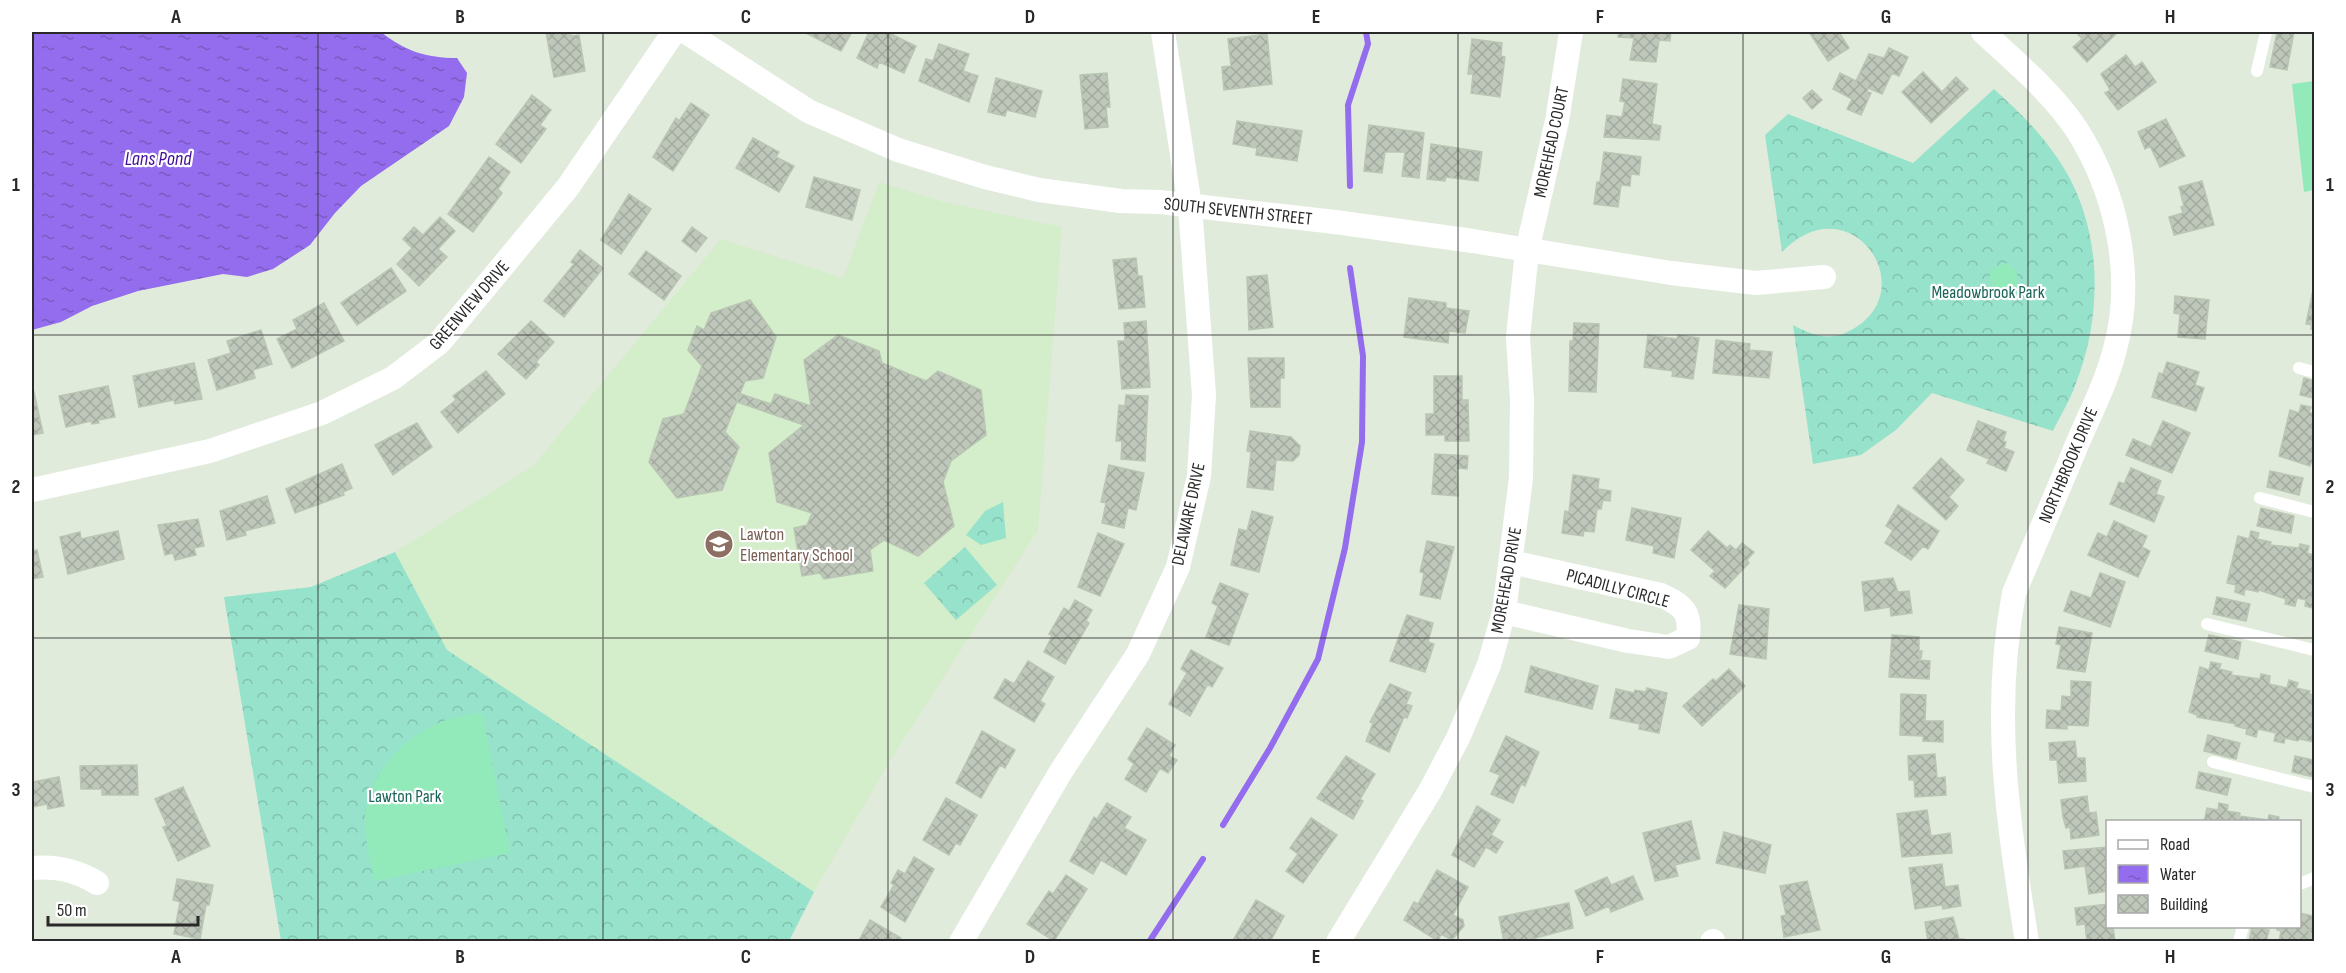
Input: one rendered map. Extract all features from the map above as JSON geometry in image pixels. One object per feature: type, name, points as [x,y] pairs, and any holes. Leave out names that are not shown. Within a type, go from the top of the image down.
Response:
[{"type":"street","name":"GREENVIEW DRIVE","points":[[32,490],[210,451],[322,413],[393,378],[439,343],[568,187],[674,32]]},
{"type":"street","name":"SOUTH SEVENTH STREET","points":[[686,32],[808,111],[898,150],[985,177],[1039,190],[1121,201],[1335,222],[1473,240],[1527,251],[1756,283],[1824,277]]},
{"type":"street","name":"DELAWARE DRIVE","points":[[961,942],[1060,773],[1138,654],[1178,567],[1199,476],[1204,395],[1190,206],[1163,32]]},
{"type":"street","name":"MOREHEAD COURT","points":[[1527,251],[1557,121],[1571,32]]},
{"type":"street","name":"NORTHBROOK DRIVE","points":[[1983,32],[2041,87],[2077,129],[2102,179],[2113,213],[2123,266],[2124,288],[2116,349],[2013,593],[2007,628],[2001,727],[2006,806],[2027,942]]},
{"type":"street","name":"MOREHEAD DRIVE","points":[[1343,940],[1430,791],[1458,738],[1489,665],[1504,612],[1521,478],[1522,400],[1518,337],[1527,251]]},
{"type":"street","name":"PICADILLY CIRCLE","points":[[1504,612],[1659,646],[1669,647],[1688,638],[1690,620],[1680,604],[1661,595],[1512,562]]},
{"type":"street","points":[[32,868],[79,872],[97,883]]},
{"type":"lane","points":[[2257,71],[2266,32]]},
{"type":"lane","points":[[2299,368],[2314,372]]},
{"type":"lane","points":[[2260,498],[2314,512]]},
{"type":"lane","points":[[2207,624],[2314,650]]},
{"type":"lane","points":[[2213,762],[2314,787]]},
{"type":"shaded area","name":"Lawton Elementary School","points":[[879,182],[944,202],[1062,227],[1038,530],[886,767],[814,892],[447,650],[395,552],[533,466],[721,239],[843,278]]},
{"type":"green space","points":[[2314,81],[2314,190],[2304,192],[2292,84]]},
{"type":"green space","name":"Meadowbrook Park","points":[[1994,89],[2040,135],[2053,152],[2070,178],[2082,206],[2090,235],[2094,266],[2091,327],[2085,357],[2070,398],[2053,431],[1932,393],[1896,430],[1861,455],[1813,464],[1793,325],[1815,335],[1823,336],[1838,335],[1853,329],[1873,311],[1881,290],[1879,268],[1869,249],[1853,235],[1831,229],[1807,234],[1782,252],[1765,135],[1788,114],[1913,163]]},
{"type":"green space","points":[[2007,263],[2017,275],[2016,291],[1999,296],[1991,284],[1989,270]]},
{"type":"green space","points":[[1003,502],[1006,538],[981,545],[966,535],[985,511]]},
{"type":"green space","points":[[965,547],[997,585],[956,620],[924,583]]},
{"type":"green space","name":"Lawton Park","points":[[395,552],[447,650],[814,892],[789,941],[281,941],[224,597],[311,587]]},
{"type":"green space","points":[[482,713],[510,853],[374,881],[367,842],[365,812],[378,776],[396,752],[419,733],[450,719]]},
{"type":"water","name":"Lans Pond","points":[[32,32],[381,32],[407,49],[435,57],[457,58],[467,73],[464,97],[449,126],[361,186],[335,213],[310,245],[273,269],[247,277],[223,274],[138,291],[92,306],[61,322],[32,330]]},
{"type":"building","points":[[546,32],[571,32],[571,36],[579,35],[585,71],[554,77]]},
{"type":"building","points":[[804,32],[852,32],[841,51]]},
{"type":"building","points":[[869,32],[893,32],[891,34],[916,46],[904,73],[879,62],[877,68],[857,58]]},
{"type":"building","points":[[1619,32],[1671,32],[1670,41],[1659,40],[1656,62],[1630,60],[1634,38],[1618,37]]},
{"type":"building","points":[[1809,32],[1839,32],[1849,48],[1828,61]]},
{"type":"building","points":[[2076,32],[2114,32],[2116,34],[2087,62],[2073,47],[2082,39]]},
{"type":"building","points":[[2277,32],[2294,32],[2287,70],[2270,67]]},
{"type":"building","points":[[1267,34],[1272,84],[1224,90],[1222,67],[1231,66],[1228,39]]},
{"type":"building","points":[[1472,39],[1502,43],[1501,56],[1505,57],[1500,97],[1471,93],[1473,74],[1468,74]]},
{"type":"building","points":[[939,44],[969,54],[963,71],[978,76],[969,102],[919,81],[926,59],[933,61]]},
{"type":"building","points":[[1889,48],[1908,57],[1899,76],[1892,73],[1882,94],[1868,88],[1867,92],[1871,93],[1861,115],[1847,109],[1852,99],[1833,89],[1840,73],[1856,81],[1869,54],[1884,58]]},
{"type":"building","points":[[2126,55],[2135,67],[2142,62],[2156,82],[2118,110],[2105,93],[2110,90],[2101,74]]},
{"type":"building","points":[[1923,72],[1942,92],[1956,77],[1968,89],[1931,123],[1902,92]]},
{"type":"building","points":[[1107,73],[1110,107],[1106,107],[1108,127],[1085,129],[1080,75]]},
{"type":"building","points":[[996,78],[1042,91],[1035,117],[1007,110],[1005,116],[988,112]]},
{"type":"building","points":[[1623,79],[1657,84],[1652,124],[1661,126],[1659,140],[1604,137],[1607,115],[1622,117],[1625,102],[1620,101]]},
{"type":"building","points":[[1812,90],[1822,100],[1812,109],[1803,98]]},
{"type":"building","points":[[532,95],[551,110],[540,125],[546,129],[521,163],[496,144]]},
{"type":"building","points":[[691,103],[709,115],[673,171],[653,157],[676,118],[679,121]]},
{"type":"building","points":[[2166,119],[2185,156],[2160,167],[2150,146],[2145,149],[2138,132]]},
{"type":"building","points":[[1237,121],[1302,131],[1297,161],[1256,155],[1257,148],[1233,144]]},
{"type":"building","points":[[1369,125],[1424,133],[1419,178],[1402,176],[1405,152],[1385,152],[1382,173],[1364,171]]},
{"type":"building","points":[[753,138],[779,152],[776,157],[794,166],[779,192],[736,168]]},
{"type":"building","points":[[1431,144],[1482,152],[1478,181],[1446,177],[1445,181],[1427,179]]},
{"type":"building","points":[[1604,152],[1641,157],[1639,175],[1631,174],[1630,186],[1621,185],[1618,207],[1594,204]]},
{"type":"building","points":[[489,157],[510,172],[498,189],[502,193],[473,232],[448,214]]},
{"type":"building","points":[[814,177],[860,190],[852,220],[806,207]]},
{"type":"building","points":[[2202,181],[2214,225],[2174,235],[2169,217],[2183,213],[2181,207],[2184,206],[2179,187]]},
{"type":"building","points":[[629,194],[651,209],[621,254],[601,240]]},
{"type":"building","points":[[440,217],[455,231],[438,249],[447,257],[419,286],[397,264],[412,248],[403,239],[414,227],[423,235]]},
{"type":"building","points":[[692,227],[707,238],[696,252],[682,241]]},
{"type":"building","points":[[580,250],[603,268],[564,317],[544,301],[574,264],[571,262]]},
{"type":"building","points":[[646,251],[681,276],[664,300],[629,274]]},
{"type":"building","points":[[1136,258],[1138,276],[1142,276],[1145,307],[1119,309],[1113,260]]},
{"type":"building","points":[[391,268],[406,291],[357,325],[341,303]]},
{"type":"building","points":[[1267,275],[1273,327],[1249,330],[1247,277]]},
{"type":"building","points":[[2314,285],[2314,330],[2311,329],[2312,325],[2306,324]]},
{"type":"building","points":[[2175,296],[2209,300],[2205,339],[2178,337],[2180,314],[2174,313]]},
{"type":"building","points":[[1409,298],[1446,303],[1446,308],[1469,311],[1465,333],[1449,331],[1448,343],[1404,337]]},
{"type":"building","points":[[750,300],[776,337],[763,378],[745,381],[725,432],[739,447],[722,490],[677,498],[649,462],[663,419],[684,414],[702,366],[688,350],[697,326],[704,330],[711,313]]},
{"type":"building","points":[[324,303],[344,341],[292,368],[277,339],[297,329],[293,320]]},
{"type":"building","points":[[531,321],[554,342],[536,362],[539,365],[526,379],[498,354]]},
{"type":"building","points":[[1146,321],[1150,387],[1122,389],[1118,341],[1125,341],[1124,323]]},
{"type":"building","points":[[1574,323],[1599,324],[1596,392],[1569,391],[1570,341],[1573,341]]},
{"type":"building","points":[[261,330],[272,364],[253,370],[255,378],[217,390],[208,360],[231,353],[227,341]]},
{"type":"building","points":[[838,335],[879,351],[882,363],[926,381],[938,371],[981,390],[986,435],[951,461],[943,482],[954,526],[918,556],[884,540],[870,550],[873,571],[824,579],[820,573],[802,576],[794,528],[807,525],[812,513],[777,502],[769,453],[804,425],[737,402],[741,394],[771,404],[775,394],[811,406],[804,360]]},
{"type":"building","points":[[1648,335],[1677,339],[1678,335],[1699,338],[1693,379],[1672,376],[1673,371],[1644,367]]},
{"type":"building","points":[[1716,340],[1750,344],[1749,350],[1772,352],[1769,378],[1713,373]]},
{"type":"building","points":[[1248,358],[1284,358],[1284,378],[1280,378],[1280,407],[1251,407]]},
{"type":"building","points":[[2167,362],[2199,372],[2195,385],[2204,388],[2196,411],[2152,397],[2159,373],[2163,374]]},
{"type":"building","points":[[194,363],[202,399],[175,404],[174,400],[139,407],[133,376]]},
{"type":"building","points":[[486,371],[505,394],[458,433],[441,412],[456,400],[453,396]]},
{"type":"building","points":[[1434,376],[1462,376],[1462,400],[1468,400],[1469,441],[1445,441],[1445,435],[1426,435],[1426,414],[1434,414]]},
{"type":"building","points":[[2304,378],[2314,381],[2314,398],[2300,395]]},
{"type":"building","points":[[108,386],[115,417],[98,420],[99,423],[92,424],[91,421],[66,427],[59,396]]},
{"type":"building","points":[[34,392],[43,433],[32,435],[32,393]]},
{"type":"building","points":[[1126,395],[1148,396],[1145,461],[1121,459],[1122,441],[1116,441],[1119,405],[1125,406]]},
{"type":"building","points":[[2301,405],[2311,407],[2309,412],[2314,414],[2314,464],[2311,463],[2310,466],[2279,456],[2290,410],[2299,413]]},
{"type":"building","points":[[1978,421],[2006,432],[2003,441],[2006,442],[2004,448],[2014,452],[2006,471],[1987,463],[1989,459],[1967,450]]},
{"type":"building","points":[[2163,421],[2190,433],[2172,473],[2126,455],[2133,439],[2151,447]]},
{"type":"building","points":[[417,423],[432,447],[393,475],[375,445]]},
{"type":"building","points":[[1250,431],[1291,437],[1300,446],[1299,455],[1293,461],[1276,460],[1273,490],[1247,487],[1251,452],[1247,451]]},
{"type":"building","points":[[1435,454],[1468,456],[1467,469],[1457,468],[1458,496],[1432,494]]},
{"type":"building","points":[[1941,458],[1964,480],[1949,497],[1958,506],[1946,520],[1913,488]]},
{"type":"building","points":[[342,464],[352,488],[343,492],[344,495],[295,513],[286,489]]},
{"type":"building","points":[[1109,465],[1144,473],[1136,510],[1128,508],[1124,528],[1102,523],[1106,503],[1101,502]]},
{"type":"building","points":[[2131,468],[2161,481],[2156,494],[2164,497],[2154,522],[2110,504],[2119,482],[2124,484]]},
{"type":"building","points":[[2270,471],[2303,478],[2299,495],[2267,487]]},
{"type":"building","points":[[1573,475],[1599,479],[1598,489],[1611,491],[1610,501],[1603,500],[1601,509],[1597,509],[1594,532],[1584,531],[1583,536],[1562,533],[1565,511],[1569,512]]},
{"type":"building","points":[[267,496],[275,523],[245,531],[246,535],[227,540],[220,511]]},
{"type":"building","points":[[1898,505],[1939,531],[1928,549],[1923,546],[1911,560],[1885,543],[1893,530],[1886,526]]},
{"type":"building","points":[[1632,508],[1681,518],[1674,558],[1653,553],[1654,546],[1626,540]]},
{"type":"building","points":[[2261,508],[2294,516],[2291,533],[2257,526]]},
{"type":"building","points":[[1252,511],[1273,517],[1259,572],[1231,565],[1239,529],[1247,531]]},
{"type":"building","points":[[198,519],[204,546],[194,548],[196,555],[175,560],[173,553],[165,555],[158,525]]},
{"type":"building","points":[[2114,521],[2147,536],[2142,547],[2150,551],[2138,577],[2088,555],[2098,533],[2107,537]]},
{"type":"building","points":[[118,531],[124,559],[68,574],[60,537],[80,532],[81,539]]},
{"type":"building","points":[[1708,531],[1727,548],[1730,545],[1736,550],[1742,543],[1754,552],[1747,560],[1749,563],[1725,588],[1710,576],[1715,571],[1691,550]]},
{"type":"building","points":[[2251,531],[2259,533],[2257,539],[2271,542],[2270,545],[2299,548],[2300,544],[2309,546],[2307,553],[2314,555],[2314,605],[2312,608],[2305,606],[2306,600],[2297,598],[2295,606],[2285,604],[2286,599],[2259,590],[2258,592],[2245,589],[2244,595],[2235,592],[2236,585],[2227,583],[2238,536],[2249,539]]},
{"type":"building","points":[[1098,533],[1124,544],[1100,596],[1078,587]]},
{"type":"building","points":[[1427,541],[1454,547],[1440,599],[1420,595],[1424,573],[1420,572]]},
{"type":"building","points":[[37,550],[43,577],[32,579],[32,551]]},
{"type":"building","points":[[2100,573],[2125,582],[2110,627],[2064,611],[2071,591],[2091,598]]},
{"type":"building","points":[[1893,578],[1898,592],[1909,591],[1912,613],[1891,616],[1890,607],[1865,611],[1862,582]]},
{"type":"building","points":[[1220,583],[1248,594],[1229,645],[1206,637],[1218,606],[1212,603]]},
{"type":"building","points":[[2217,597],[2250,604],[2246,621],[2213,614]]},
{"type":"building","points":[[1075,600],[1092,610],[1086,621],[1089,623],[1065,664],[1044,652],[1052,636],[1049,634],[1064,608],[1069,611]]},
{"type":"building","points":[[1739,605],[1769,609],[1766,659],[1730,654]]},
{"type":"building","points":[[1407,615],[1433,623],[1428,642],[1434,644],[1425,672],[1390,661]]},
{"type":"building","points":[[2059,627],[2092,633],[2085,672],[2057,668],[2061,645],[2056,644]]},
{"type":"building","points":[[1892,635],[1919,637],[1919,651],[1922,651],[1921,658],[1918,660],[1930,661],[1929,679],[1889,677]]},
{"type":"building","points":[[2209,635],[2241,642],[2238,659],[2205,651]]},
{"type":"building","points":[[1191,650],[1223,668],[1212,687],[1208,684],[1190,716],[1169,704],[1187,673],[1181,669]]},
{"type":"building","points":[[1028,661],[1054,677],[1040,701],[1045,704],[1034,722],[994,698],[1005,679],[1014,684]]},
{"type":"building","points":[[2211,662],[2221,664],[2219,669],[2232,672],[2231,675],[2260,679],[2261,674],[2270,676],[2269,684],[2287,688],[2289,680],[2298,683],[2296,688],[2310,691],[2309,694],[2314,695],[2314,742],[2285,738],[2284,743],[2274,741],[2276,733],[2258,729],[2256,737],[2246,734],[2247,729],[2235,726],[2236,724],[2197,717],[2189,712],[2200,667],[2209,670]]},
{"type":"building","points":[[1531,666],[1598,686],[1592,709],[1525,692]]},
{"type":"building","points":[[1729,669],[1745,686],[1702,726],[1683,706],[1713,679],[1716,681]]},
{"type":"building","points":[[2071,681],[2091,682],[2088,726],[2067,725],[2067,729],[2046,728],[2047,710],[2061,711],[2062,696],[2071,697]]},
{"type":"building","points":[[1390,684],[1411,693],[1406,704],[1412,706],[1407,718],[1404,717],[1389,752],[1366,741],[1373,723],[1370,722]]},
{"type":"building","points":[[1647,688],[1667,693],[1659,733],[1639,729],[1640,724],[1610,718],[1616,689],[1634,693],[1635,690],[1646,692]]},
{"type":"building","points":[[1901,694],[1926,695],[1925,721],[1943,721],[1943,742],[1923,741],[1923,736],[1900,735]]},
{"type":"building","points":[[1147,728],[1175,745],[1169,756],[1177,760],[1168,773],[1160,768],[1146,792],[1125,779],[1134,764],[1128,759]]},
{"type":"building","points":[[982,731],[1015,750],[1005,768],[1000,765],[981,798],[956,783]]},
{"type":"building","points":[[2208,735],[2240,743],[2236,759],[2204,751]]},
{"type":"building","points":[[1506,736],[1539,752],[1525,786],[1521,784],[1513,803],[1491,794],[1500,775],[1490,771]]},
{"type":"building","points":[[2075,741],[2077,758],[2085,758],[2086,781],[2059,783],[2057,760],[2050,760],[2049,743]]},
{"type":"building","points":[[1935,754],[1937,778],[1945,777],[1946,795],[1915,797],[1914,780],[1909,780],[1908,756]]},
{"type":"building","points":[[1346,756],[1375,774],[1360,799],[1363,801],[1353,819],[1317,798]]},
{"type":"building","points":[[2295,756],[2314,760],[2314,777],[2292,772]]},
{"type":"building","points":[[137,765],[138,795],[102,795],[102,789],[81,789],[80,766]]},
{"type":"building","points":[[2199,772],[2231,779],[2227,795],[2196,788]]},
{"type":"building","points":[[59,777],[64,806],[48,809],[47,804],[32,807],[32,782]]},
{"type":"building","points":[[183,787],[210,846],[178,861],[163,827],[167,826],[155,799]]},
{"type":"building","points":[[2087,796],[2089,813],[2096,812],[2099,835],[2071,839],[2070,827],[2066,828],[2063,817],[2061,800]]},
{"type":"building","points":[[946,798],[977,815],[960,845],[956,843],[949,855],[923,840]]},
{"type":"building","points":[[1107,803],[1131,817],[1124,828],[1146,840],[1126,875],[1101,860],[1093,874],[1070,861],[1094,817],[1097,819]]},
{"type":"building","points":[[2219,803],[2228,805],[2227,811],[2240,813],[2239,816],[2268,820],[2204,820],[2207,808],[2218,810]]},
{"type":"building","points":[[1477,806],[1500,820],[1491,835],[1503,842],[1496,853],[1486,847],[1474,867],[1452,855]]},
{"type":"building","points":[[1927,810],[1931,836],[1950,833],[1952,853],[1902,857],[1897,814]]},
{"type":"building","points":[[2269,815],[2279,817],[2278,820],[2268,820]]},
{"type":"building","points":[[1311,818],[1337,835],[1303,883],[1286,871],[1298,854],[1290,848]]},
{"type":"building","points":[[1691,821],[1700,859],[1675,865],[1678,876],[1655,881],[1643,833]]},
{"type":"building","points":[[1724,832],[1771,845],[1765,873],[1716,863]]},
{"type":"building","points":[[2106,847],[2106,891],[2089,894],[2085,866],[2065,869],[2063,851]]},
{"type":"building","points":[[914,857],[934,869],[905,922],[881,907],[894,885],[891,883],[898,870],[905,874]]},
{"type":"building","points":[[1942,864],[1945,887],[1958,885],[1961,906],[1943,909],[1942,905],[1915,909],[1909,868]]},
{"type":"building","points":[[1437,870],[1468,887],[1453,915],[1463,920],[1464,926],[1452,940],[1441,934],[1438,941],[1404,920],[1414,902],[1418,904]]},
{"type":"building","points":[[1066,875],[1087,889],[1054,941],[1027,924],[1049,891],[1053,894]]},
{"type":"building","points":[[1633,876],[1643,899],[1611,912],[1609,906],[1586,916],[1575,891],[1607,877],[1611,885]]},
{"type":"building","points":[[177,879],[213,885],[209,905],[206,905],[200,939],[174,934],[180,902],[173,900]]},
{"type":"building","points":[[1807,881],[1820,930],[1784,937],[1781,916],[1786,915],[1780,886]]},
{"type":"building","points":[[1256,900],[1284,916],[1270,942],[1232,942]]},
{"type":"building","points":[[1569,903],[1573,928],[1521,942],[1504,942],[1499,917]]},
{"type":"building","points":[[2106,904],[2106,928],[2113,928],[2115,942],[2087,942],[2085,924],[2077,925],[2075,908]]},
{"type":"building","points":[[2301,913],[2313,916],[2307,942],[2279,942],[2281,931],[2277,928],[2301,928]]},
{"type":"building","points":[[2313,916],[2314,942],[2307,942]]},
{"type":"building","points":[[1953,917],[1959,939],[1964,939],[1964,942],[1928,942],[1925,922]]},
{"type":"building","points":[[870,920],[901,938],[899,942],[858,942]]},
{"type":"building","points":[[2252,928],[2269,930],[2266,942],[2249,942]]},
{"type":"waterway","points":[[1350,186],[1348,105],[1368,44],[1366,32]]},
{"type":"waterway","points":[[1223,825],[1270,748],[1318,659],[1345,548],[1362,442],[1363,356],[1350,268]]},
{"type":"waterway","points":[[1149,942],[1203,859]]},
{"type":"place","name":"Lawton Elementary School","points":[[719,544]]}]
